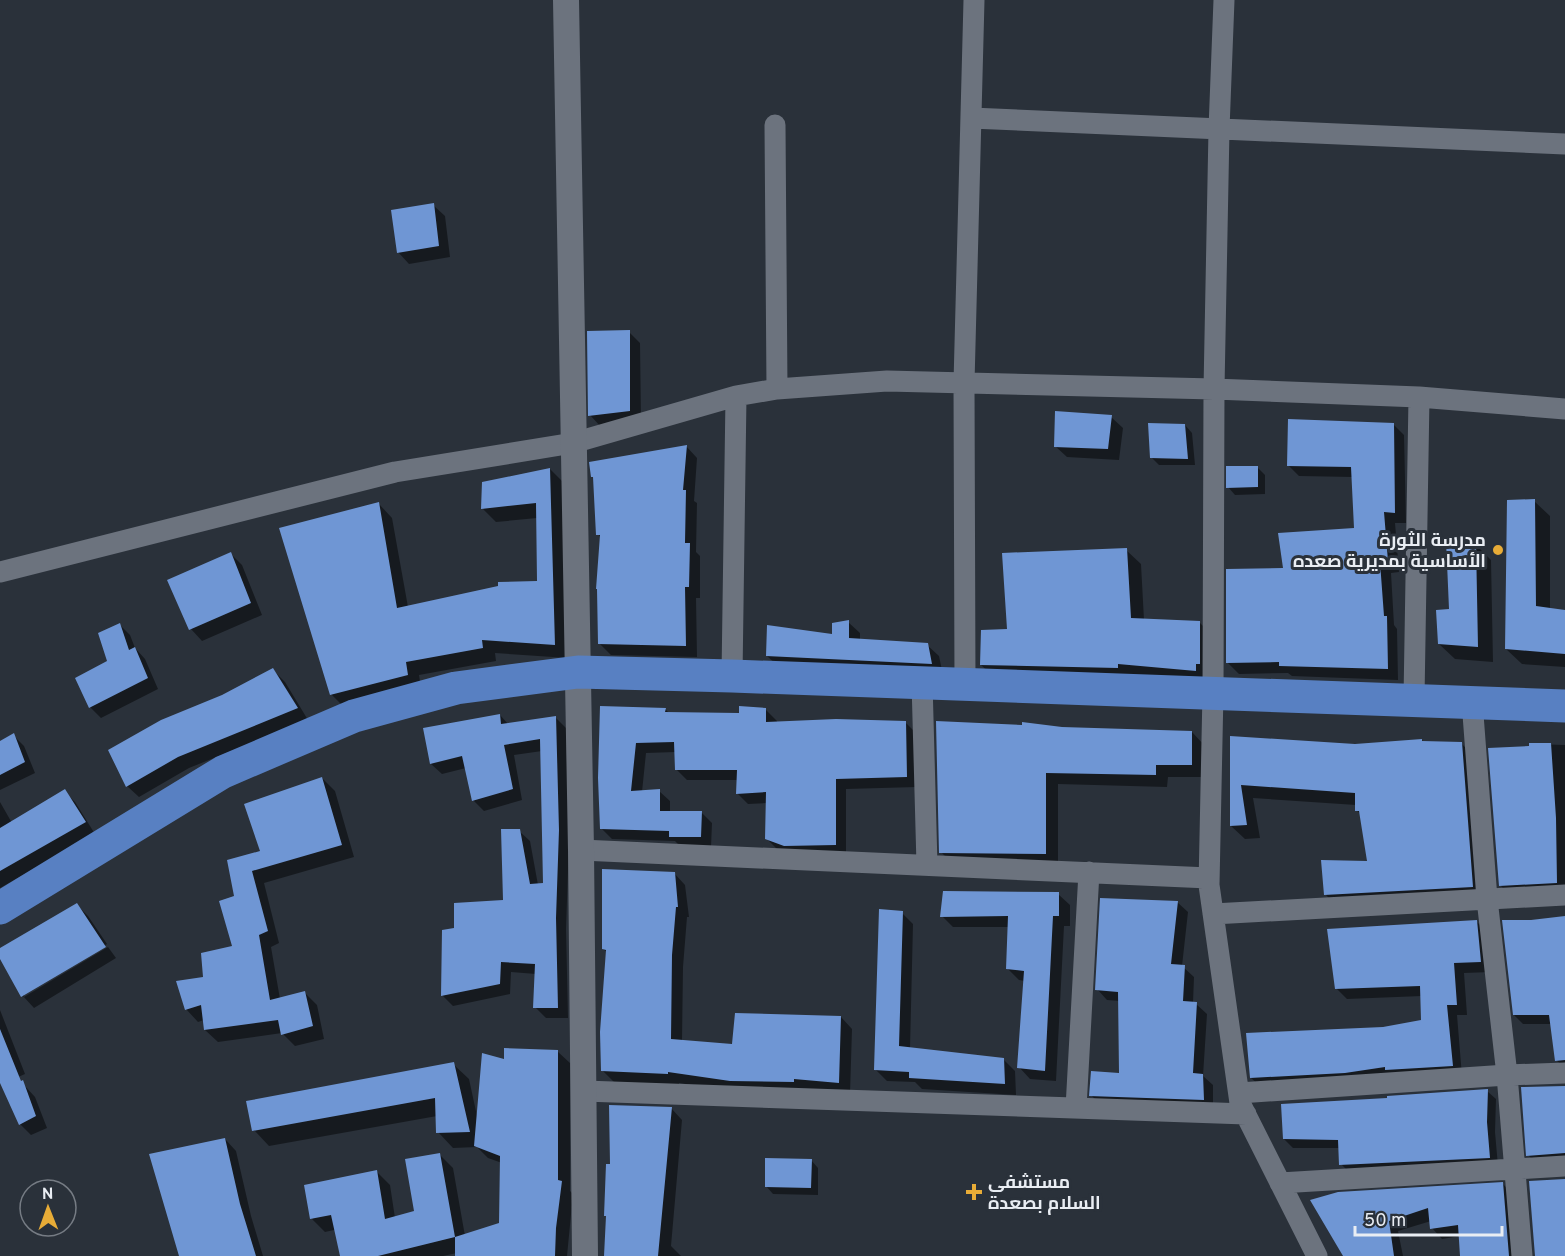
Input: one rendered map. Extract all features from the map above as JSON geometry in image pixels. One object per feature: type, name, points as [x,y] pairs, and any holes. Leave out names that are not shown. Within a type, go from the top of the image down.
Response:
[{"type":"highway","points":[[0,908],[224,772],[354,716],[456,688],[578,672],[1213,692],[1565,706]]},
{"type":"street","points":[[566,0],[581,850],[585,1256]]},
{"type":"street","points":[[965,684],[964,383],[974,0]]},
{"type":"street","points":[[1224,0],[1214,389],[1213,692],[1209,878],[1240,1102],[1317,1256]]},
{"type":"street","points":[[971,118],[1565,144]]},
{"type":"street","points":[[775,125],[777,389]]},
{"type":"street","points":[[0,572],[395,472],[573,443],[736,396],[777,389],[887,381],[1214,389],[1419,398],[1565,409]]},
{"type":"street","points":[[732,676],[736,396]]},
{"type":"street","points":[[1414,699],[1419,398]]},
{"type":"street","points":[[922,682],[927,865]]},
{"type":"street","points":[[1472,701],[1487,899],[1507,1075],[1522,1256]]},
{"type":"street","points":[[581,850],[1209,878]]},
{"type":"street","points":[[1076,1108],[1089,872]]},
{"type":"street","points":[[1213,914],[1565,895]]},
{"type":"street","points":[[1239,1093],[1565,1073]]},
{"type":"street","points":[[584,1091],[1246,1114]]},
{"type":"street","points":[[1280,1183],[1565,1166]]},
{"type":"building","points":[[434,203],[439,246],[397,253],[391,210]]},
{"type":"building","points":[[630,330],[630,411],[588,416],[587,331]]},
{"type":"building","points":[[1055,411],[1112,415],[1108,449],[1054,447]]},
{"type":"building","points":[[1288,419],[1394,423],[1395,513],[1384,512],[1388,561],[1380,562],[1384,616],[1387,616],[1388,669],[1279,666],[1279,662],[1226,663],[1226,569],[1283,568],[1278,533],[1354,528],[1351,467],[1287,466]]},
{"type":"building","points":[[1148,423],[1185,424],[1188,459],[1150,458]]},
{"type":"building","points":[[687,445],[683,490],[686,490],[685,543],[690,543],[689,587],[685,587],[686,646],[598,644],[596,589],[600,535],[596,535],[593,477],[591,477],[589,462]]},
{"type":"building","points":[[1226,466],[1258,466],[1258,487],[1226,488]]},
{"type":"building","points":[[550,468],[555,645],[482,640],[483,648],[406,662],[408,675],[330,695],[279,528],[379,502],[397,608],[498,586],[498,582],[537,581],[536,503],[481,509],[482,482]]},
{"type":"building","points":[[1535,499],[1536,606],[1565,610],[1565,654],[1505,649],[1507,500]]},
{"type":"building","points":[[1446,540],[1476,543],[1478,647],[1438,644],[1436,610],[1449,609]]},
{"type":"building","points":[[1127,548],[1131,618],[1200,621],[1200,664],[1196,664],[1196,671],[1118,664],[1118,668],[980,665],[981,630],[1007,629],[1002,553]]},
{"type":"building","points":[[231,552],[251,603],[189,630],[167,580]]},
{"type":"building","points":[[849,620],[849,638],[928,643],[932,664],[766,656],[767,625],[832,634],[832,623]]},
{"type":"building","points":[[120,623],[129,650],[135,647],[148,678],[89,708],[75,678],[107,661],[98,633]]},
{"type":"building","points":[[273,668],[298,708],[178,757],[126,787],[108,750],[161,720],[222,695]]},
{"type":"building","points":[[600,706],[666,708],[665,712],[739,713],[739,706],[766,708],[766,722],[836,719],[906,721],[907,777],[836,779],[836,845],[784,846],[765,839],[766,792],[736,794],[737,770],[675,770],[674,742],[636,743],[631,791],[660,789],[660,811],[702,811],[701,837],[669,837],[669,831],[600,829],[598,778]]},
{"type":"building","points":[[500,714],[501,724],[556,716],[559,830],[556,918],[558,1008],[533,1008],[535,964],[501,962],[500,984],[441,996],[442,930],[454,928],[454,903],[503,900],[501,829],[520,829],[530,884],[543,883],[540,739],[504,745],[513,789],[472,801],[462,756],[430,764],[423,728]]},
{"type":"building","points":[[936,721],[1022,725],[1022,722],[1062,727],[1192,731],[1192,765],[1156,765],[1156,775],[1046,773],[1046,854],[939,853]]},
{"type":"building","points":[[14,733],[25,762],[0,775],[0,741]]},
{"type":"building","points":[[1230,736],[1355,744],[1422,739],[1422,741],[1462,742],[1473,887],[1324,895],[1321,860],[1367,861],[1359,811],[1355,811],[1355,793],[1241,785],[1247,825],[1230,826]]},
{"type":"building","points":[[1529,743],[1551,743],[1557,883],[1499,886],[1488,748],[1529,746]]},
{"type":"building","points":[[322,777],[342,845],[252,871],[268,931],[259,935],[270,1000],[305,991],[313,1026],[281,1035],[278,1020],[204,1030],[201,1005],[185,1010],[176,981],[203,977],[201,953],[232,946],[219,901],[234,896],[227,860],[260,851],[244,804]]},
{"type":"building","points":[[65,789],[86,822],[0,871],[0,828]]},
{"type":"building","points":[[602,869],[675,872],[678,907],[676,907],[672,955],[671,1039],[732,1044],[735,1013],[841,1016],[839,1083],[794,1079],[794,1082],[730,1081],[668,1072],[668,1074],[601,1071],[600,1032],[606,950],[602,949]]},
{"type":"building","points":[[943,891],[1059,892],[1059,916],[1053,916],[1045,1071],[1017,1068],[1024,971],[1006,969],[1008,916],[940,917]]},
{"type":"building","points":[[1100,898],[1178,901],[1171,964],[1185,965],[1183,1001],[1197,1002],[1193,1073],[1203,1074],[1204,1100],[1089,1096],[1091,1071],[1119,1073],[1118,992],[1095,990]]},
{"type":"building","points":[[77,903],[106,947],[21,997],[0,959],[0,948]]},
{"type":"building","points":[[879,909],[903,911],[899,1046],[1004,1058],[1005,1084],[909,1078],[909,1072],[874,1070]]},
{"type":"building","points":[[1565,916],[1565,1060],[1555,1061],[1549,1015],[1513,1015],[1502,920],[1531,920]]},
{"type":"building","points":[[1477,920],[1481,962],[1454,963],[1457,1005],[1447,1005],[1453,1066],[1385,1070],[1385,1067],[1345,1073],[1250,1078],[1246,1033],[1383,1027],[1421,1020],[1420,986],[1335,989],[1327,929]]},
{"type":"building","points":[[0,1029],[36,1116],[19,1125],[0,1083]]},
{"type":"building","points":[[504,1048],[558,1050],[558,1180],[562,1181],[555,1256],[455,1256],[455,1237],[499,1223],[500,1156],[474,1146],[482,1053],[504,1059]]},
{"type":"building","points":[[454,1062],[470,1132],[436,1133],[435,1098],[252,1131],[246,1101]]},
{"type":"building","points":[[1565,1086],[1565,1153],[1526,1156],[1521,1087]]},
{"type":"building","points":[[1488,1089],[1487,1122],[1490,1158],[1339,1165],[1338,1140],[1283,1139],[1281,1104]]},
{"type":"building","points":[[609,1105],[672,1107],[658,1256],[604,1256],[606,1164],[610,1164]]},
{"type":"building","points":[[225,1138],[240,1204],[256,1256],[179,1256],[149,1154]]},
{"type":"building","points":[[440,1153],[455,1237],[378,1256],[340,1256],[331,1215],[310,1219],[304,1185],[377,1170],[385,1219],[414,1211],[405,1159]]},
{"type":"building","points":[[765,1158],[812,1159],[811,1188],[765,1187]]},
{"type":"building","points":[[1565,1179],[1565,1256],[1535,1256],[1529,1181]]},
{"type":"building","points":[[1503,1182],[1509,1256],[1460,1256],[1458,1225],[1430,1229],[1428,1208],[1389,1221],[1394,1256],[1343,1256],[1310,1200],[1338,1192]]},
{"type":"place","name":"مدرسة الثورة الأساسية بمديرية صعده","points":[[1498,550]]},
{"type":"place","name":"مستشفى السلام بصعدة","points":[[974,1192]]}]
